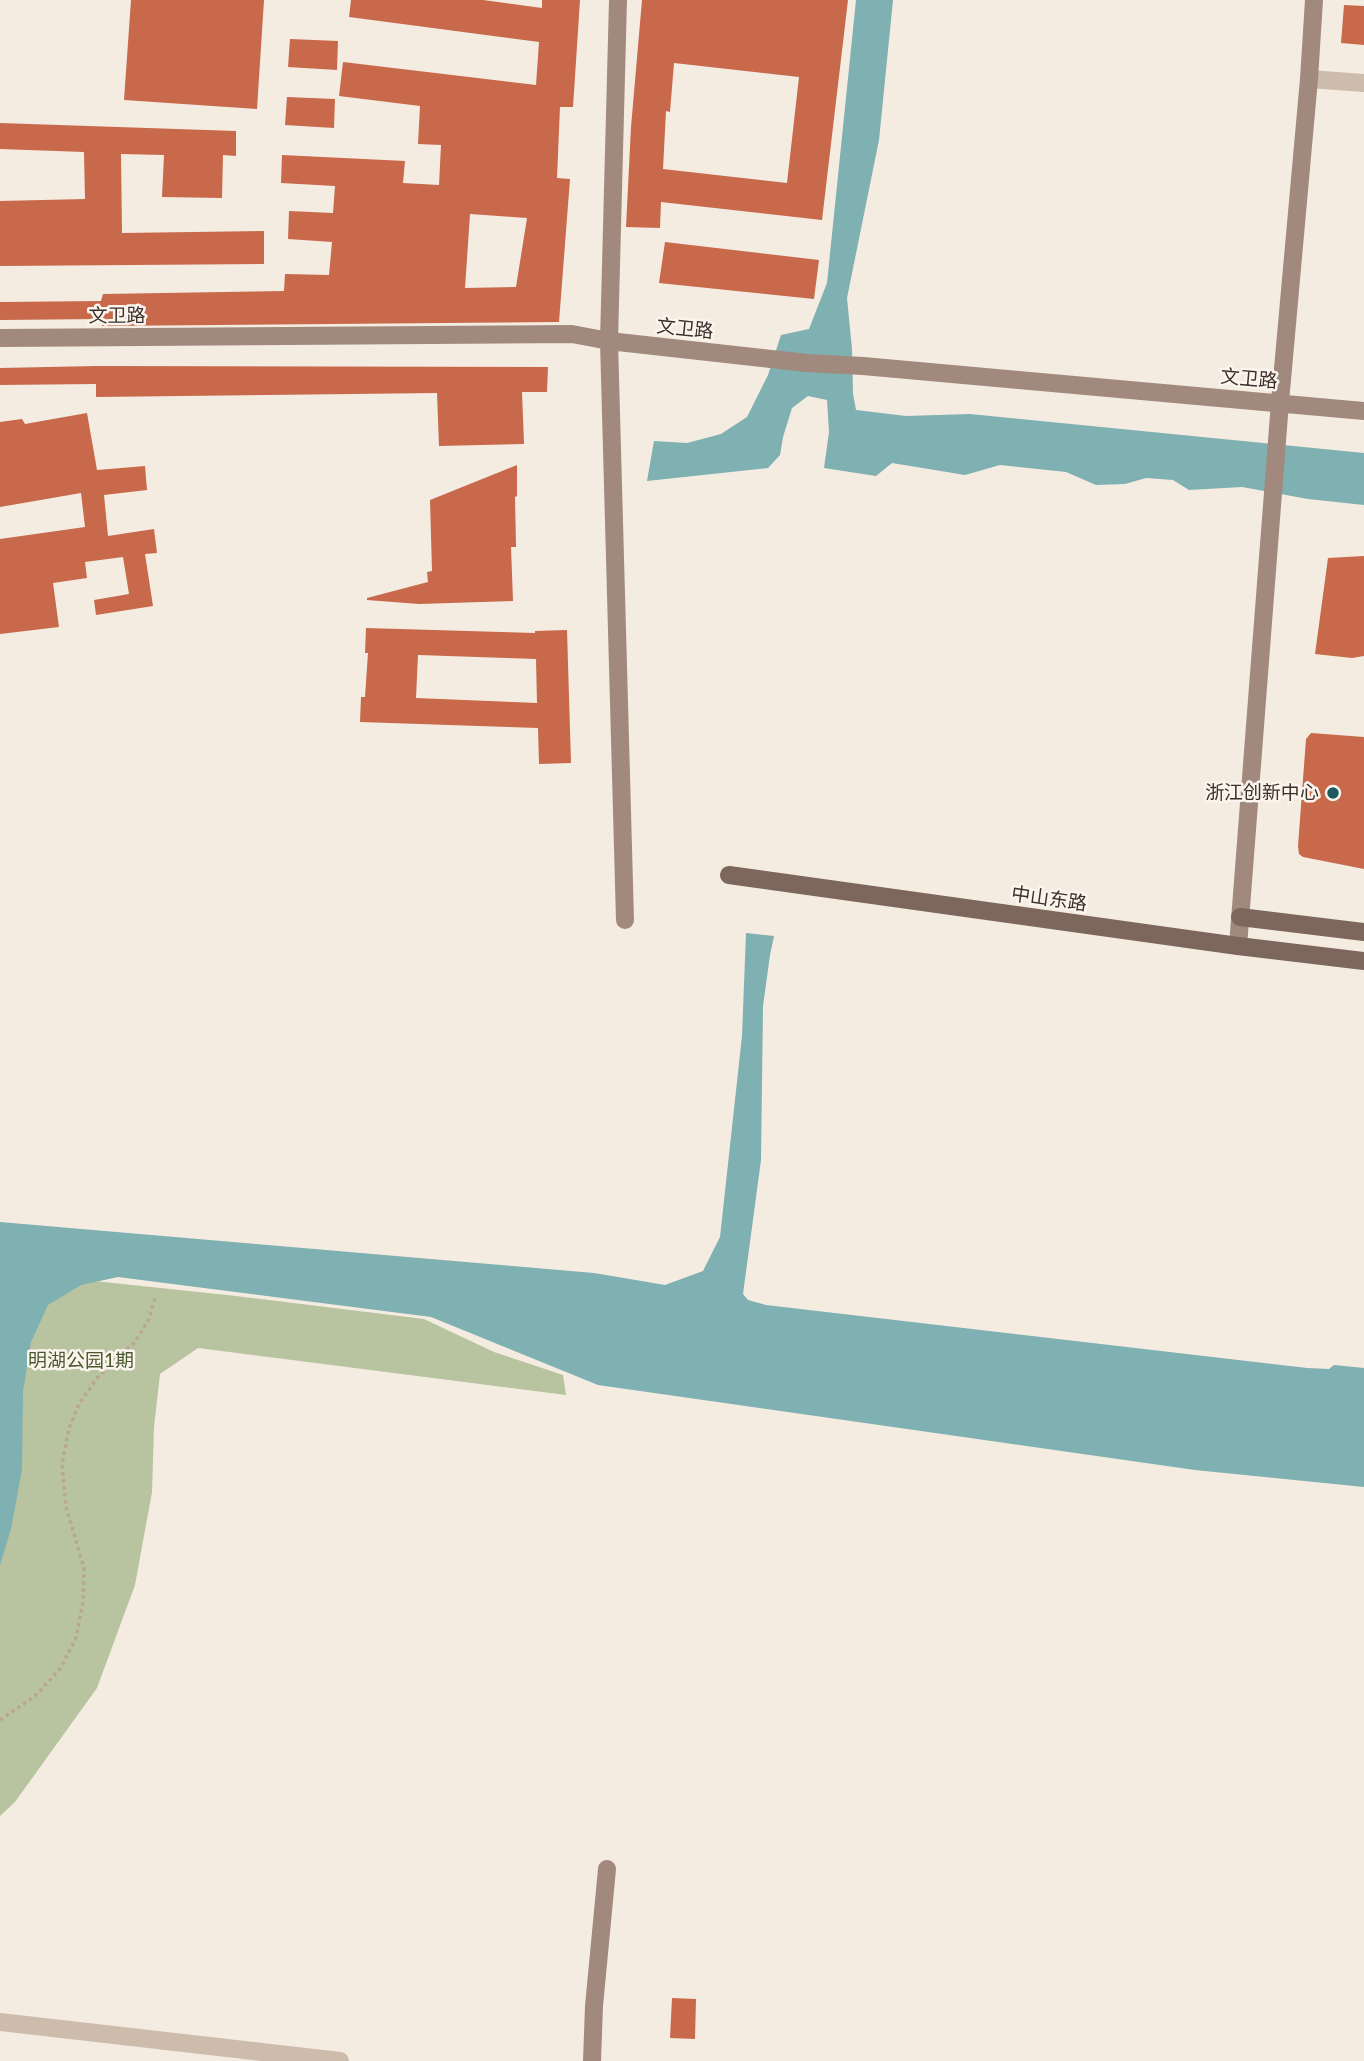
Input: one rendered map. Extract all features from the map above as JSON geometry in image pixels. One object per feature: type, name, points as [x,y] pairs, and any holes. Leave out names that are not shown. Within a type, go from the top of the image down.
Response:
[{"type":"main road","name":"中山东路","points":[[729,875],[1364,961]]},
{"type":"main road","points":[[1240,917],[1364,932]]},
{"type":"street","points":[[618,0],[608,341],[625,920]]},
{"type":"street","points":[[1238,946],[1314,0]]},
{"type":"street","points":[[1309,79],[1364,83]]},
{"type":"street","name":"文卫路","points":[[0,338],[572,334],[608,341],[807,363],[1364,411]]},
{"type":"street","points":[[592,2061],[594,2006],[607,1869]]},
{"type":"street","points":[[0,2022],[340,2061]]},
{"type":"path","points":[[0,1720],[35,1696],[60,1669],[76,1638],[83,1602],[84,1568],[66,1507],[62,1464],[69,1428],[79,1404],[98,1377],[135,1342],[149,1319],[155,1298]]},
{"type":"green space","name":"明湖公园1期","points":[[0,1271],[424,1319],[494,1352],[563,1375],[566,1395],[198,1348],[160,1374],[154,1427],[152,1492],[135,1585],[97,1688],[15,1802],[0,1816]]},
{"type":"water","points":[[856,0],[893,0],[879,140],[847,298],[856,410],[906,416],[970,414],[1364,453],[1364,505],[1308,499],[1242,487],[1189,490],[1173,480],[1146,478],[1125,484],[1096,485],[1066,472],[1000,465],[965,475],[892,463],[876,476],[824,468],[829,432],[827,400],[808,396],[792,408],[780,455],[768,468],[647,481],[654,441],[687,443],[721,434],[747,417],[768,375],[781,335],[809,329],[827,283]]},
{"type":"water","points":[[746,933],[774,936],[763,1006],[761,1160],[743,1294],[748,1300],[766,1305],[1307,1368],[1329,1369],[1334,1365],[1364,1368],[1364,1487],[1195,1470],[598,1385],[431,1317],[118,1277],[81,1285],[48,1305],[31,1342],[23,1392],[22,1469],[11,1529],[0,1565],[0,1222],[594,1273],[665,1285],[703,1271],[720,1237],[742,1036]]},
{"type":"building","points":[[131,0],[264,0],[257,109],[124,100]]},
{"type":"building","points":[[351,0],[483,0],[542,8],[542,0],[580,0],[573,107],[560,107],[557,178],[570,179],[559,322],[102,326],[102,319],[0,320],[0,302],[101,301],[103,294],[284,291],[285,274],[329,275],[332,242],[288,239],[289,211],[333,213],[335,186],[281,183],[282,155],[405,161],[403,183],[439,185],[441,145],[418,144],[420,106],[339,96],[343,62],[536,85],[539,42],[349,17]],"holes":[[[470,214],[527,218],[516,287],[465,288]]]},
{"type":"building","points":[[642,0],[848,0],[822,220],[661,202],[660,228],[626,227]],"holes":[[[674,63],[799,77],[787,183],[663,169],[666,111],[670,112]]]},
{"type":"building","points":[[1344,5],[1364,6],[1364,45],[1341,43]]},
{"type":"building","points":[[290,39],[338,41],[337,70],[288,67]]},
{"type":"building","points":[[287,97],[335,99],[334,128],[285,125]]},
{"type":"building","points":[[0,123],[236,131],[236,156],[223,155],[222,198],[162,197],[164,155],[121,154],[122,233],[264,231],[264,264],[0,266],[0,201],[85,199],[84,152],[0,149]]},
{"type":"building","points":[[665,242],[819,260],[814,299],[659,283]]},
{"type":"building","points":[[548,367],[547,392],[522,392],[524,444],[439,446],[437,393],[96,397],[96,384],[0,385],[0,368]]},
{"type":"building","points":[[87,413],[97,470],[145,466],[147,490],[104,495],[108,536],[154,529],[157,553],[145,554],[153,606],[96,615],[94,600],[129,594],[123,557],[85,562],[87,578],[53,583],[59,627],[0,634],[0,539],[85,527],[81,493],[0,507],[0,422],[22,419],[25,424]]},
{"type":"building","points":[[517,465],[516,547],[511,547],[513,601],[419,604],[367,600],[428,582],[427,572],[432,571],[430,500]]},
{"type":"building","points":[[1364,556],[1364,656],[1352,658],[1315,654],[1328,558]]},
{"type":"building","points":[[366,628],[535,633],[567,630],[571,763],[539,764],[538,728],[360,722],[361,697],[365,697],[368,653],[365,653]],"holes":[[[418,655],[536,659],[537,703],[416,698]]]},
{"type":"building","name":"浙江创新中心","points":[[1311,733],[1364,737],[1364,869],[1299,854],[1306,739]]},
{"type":"building","points":[[672,1998],[696,1999],[695,2039],[670,2038]]},
{"type":"place","name":"浙江创新中心","points":[[1333,793]]}]
